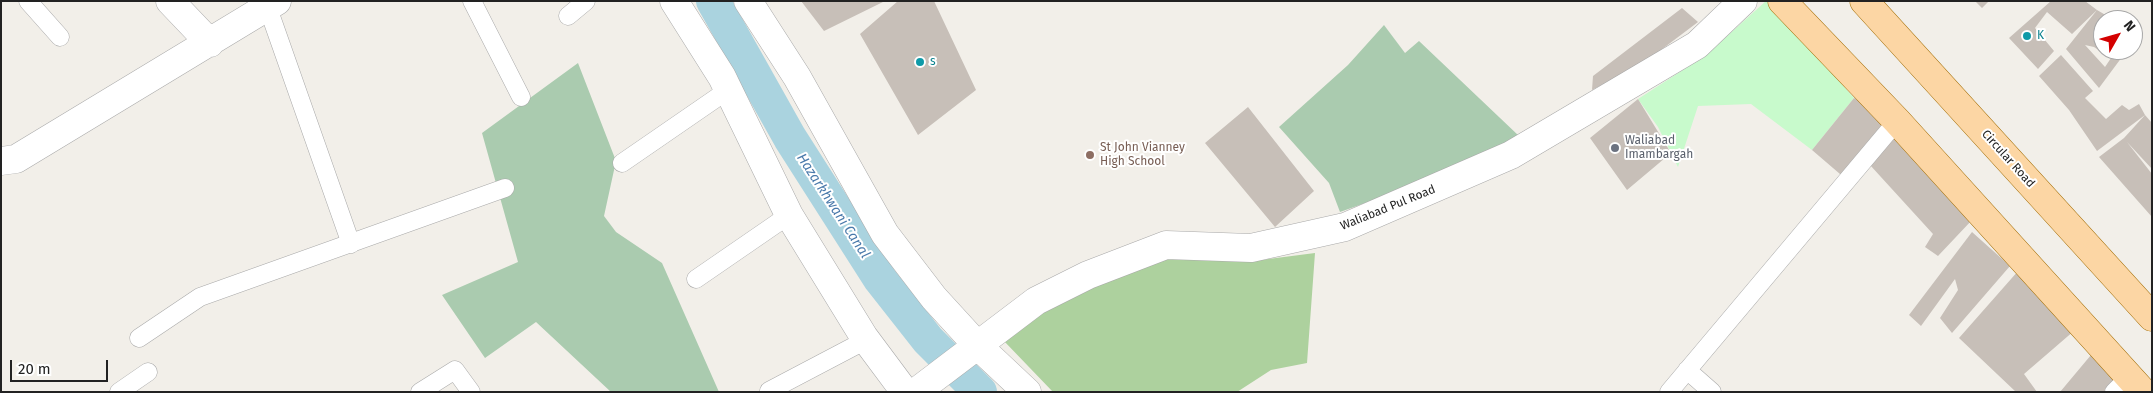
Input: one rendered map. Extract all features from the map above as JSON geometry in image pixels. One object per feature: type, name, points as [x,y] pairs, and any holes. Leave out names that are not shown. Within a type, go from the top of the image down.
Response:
[{"type":"main road","points":[[1782,1],[1897,121],[2129,387]]},
{"type":"main road","name":"Circular Road","points":[[1864,1],[2152,317]]},
{"type":"street","points":[[170,1],[210,43]]},
{"type":"street","points":[[674,1],[728,90],[789,214],[866,340],[905,392]]},
{"type":"street","points":[[748,1],[797,77],[885,234],[934,298],[977,345],[1027,392]]},
{"type":"street","name":"Waliabad Pul Road","points":[[916,392],[1036,302],[1088,275],[1166,245],[1250,248],[1345,227],[1511,155],[1696,45],[1743,1]]},
{"type":"street","points":[[1,161],[16,159],[273,4]]},
{"type":"lane","points":[[28,1],[60,37]]},
{"type":"lane","points":[[472,1],[520,97]]},
{"type":"lane","points":[[568,16],[586,1]]},
{"type":"lane","points":[[273,4],[351,244]]},
{"type":"lane","points":[[622,163],[728,90]]},
{"type":"lane","points":[[1668,392],[1897,121]]},
{"type":"lane","points":[[139,338],[200,297],[505,188]]},
{"type":"lane","points":[[696,279],[789,214]]},
{"type":"lane","points":[[769,391],[866,340]]},
{"type":"lane","points":[[420,392],[455,370],[471,392]]},
{"type":"lane","points":[[1687,370],[1712,392]]},
{"type":"lane","points":[[119,392],[148,372]]},
{"type":"green space","points":[[1766,1],[1769,1],[1854,98],[1812,150],[1751,104],[1698,106],[1678,167],[1658,127],[1638,99],[1706,55]]},
{"type":"green space","points":[[1384,25],[1405,53],[1419,41],[1519,136],[1477,163],[1340,212],[1329,183],[1279,127],[1348,65]]},
{"type":"green space","points":[[578,63],[616,161],[604,216],[616,232],[662,263],[719,392],[611,392],[536,322],[485,358],[442,295],[518,262],[482,133]]},
{"type":"green space","points":[[1315,253],[1307,363],[1271,370],[1237,392],[1053,392],[1003,340],[1038,314],[1091,288],[1168,258],[1253,261]]},
{"type":"building","points":[[801,1],[885,1],[824,31]]},
{"type":"building","name":"s","points":[[898,1],[934,1],[976,90],[918,135],[860,34]]},
{"type":"building","points":[[1975,1],[1989,1],[1982,8]]},
{"type":"building","name":"K","points":[[2051,1],[2085,1],[2097,10],[2093,10],[2093,14],[2072,34],[2047,12],[2035,28],[2054,51],[2038,69],[2009,38]]},
{"type":"building","points":[[1682,8],[1698,22],[1641,65],[1592,90],[1593,76]]},
{"type":"building","name":"K","points":[[2093,15],[2093,47],[2085,45],[2093,54],[2093,60],[2099,60],[2105,67],[2110,60],[2120,60],[2099,88],[2066,49]]},
{"type":"building","points":[[2061,55],[2093,91],[2085,98],[2106,119],[2122,105],[2129,110],[2139,104],[2145,115],[2097,151],[2069,110],[2039,76]]},
{"type":"building","points":[[1854,98],[1897,121],[1847,180],[1812,150]]},
{"type":"building","points":[[1638,99],[1671,153],[1627,190],[1590,138]]},
{"type":"building","points":[[1248,107],[1314,191],[1275,227],[1205,143]]},
{"type":"building","points":[[2145,115],[2152,123],[2152,169],[2127,142],[2152,174],[2152,217],[2099,157],[2124,138]]},
{"type":"building","points":[[1904,128],[1972,220],[1938,256],[1925,247],[1933,234],[1870,165]]},
{"type":"building","points":[[1972,232],[2010,266],[1952,333],[1940,318],[1958,290],[1955,279],[1921,326],[1909,315]]},
{"type":"building","points":[[2026,262],[2082,324],[2024,374],[2037,392],[2016,392],[1959,338]]},
{"type":"building","points":[[2091,355],[2129,377],[2114,392],[2060,392]]},
{"type":"waterway","name":"Hazarkhwani Canal","points":[[713,1],[790,138],[880,279],[928,340],[980,392]]},
{"type":"place","name":"K","points":[[2027,36]]},
{"type":"place","name":"s","points":[[920,62]]},
{"type":"place","name":"Waliabad Imambargah","points":[[1615,148]]},
{"type":"place","name":"St John Vianney High School","points":[[1090,155]]}]
